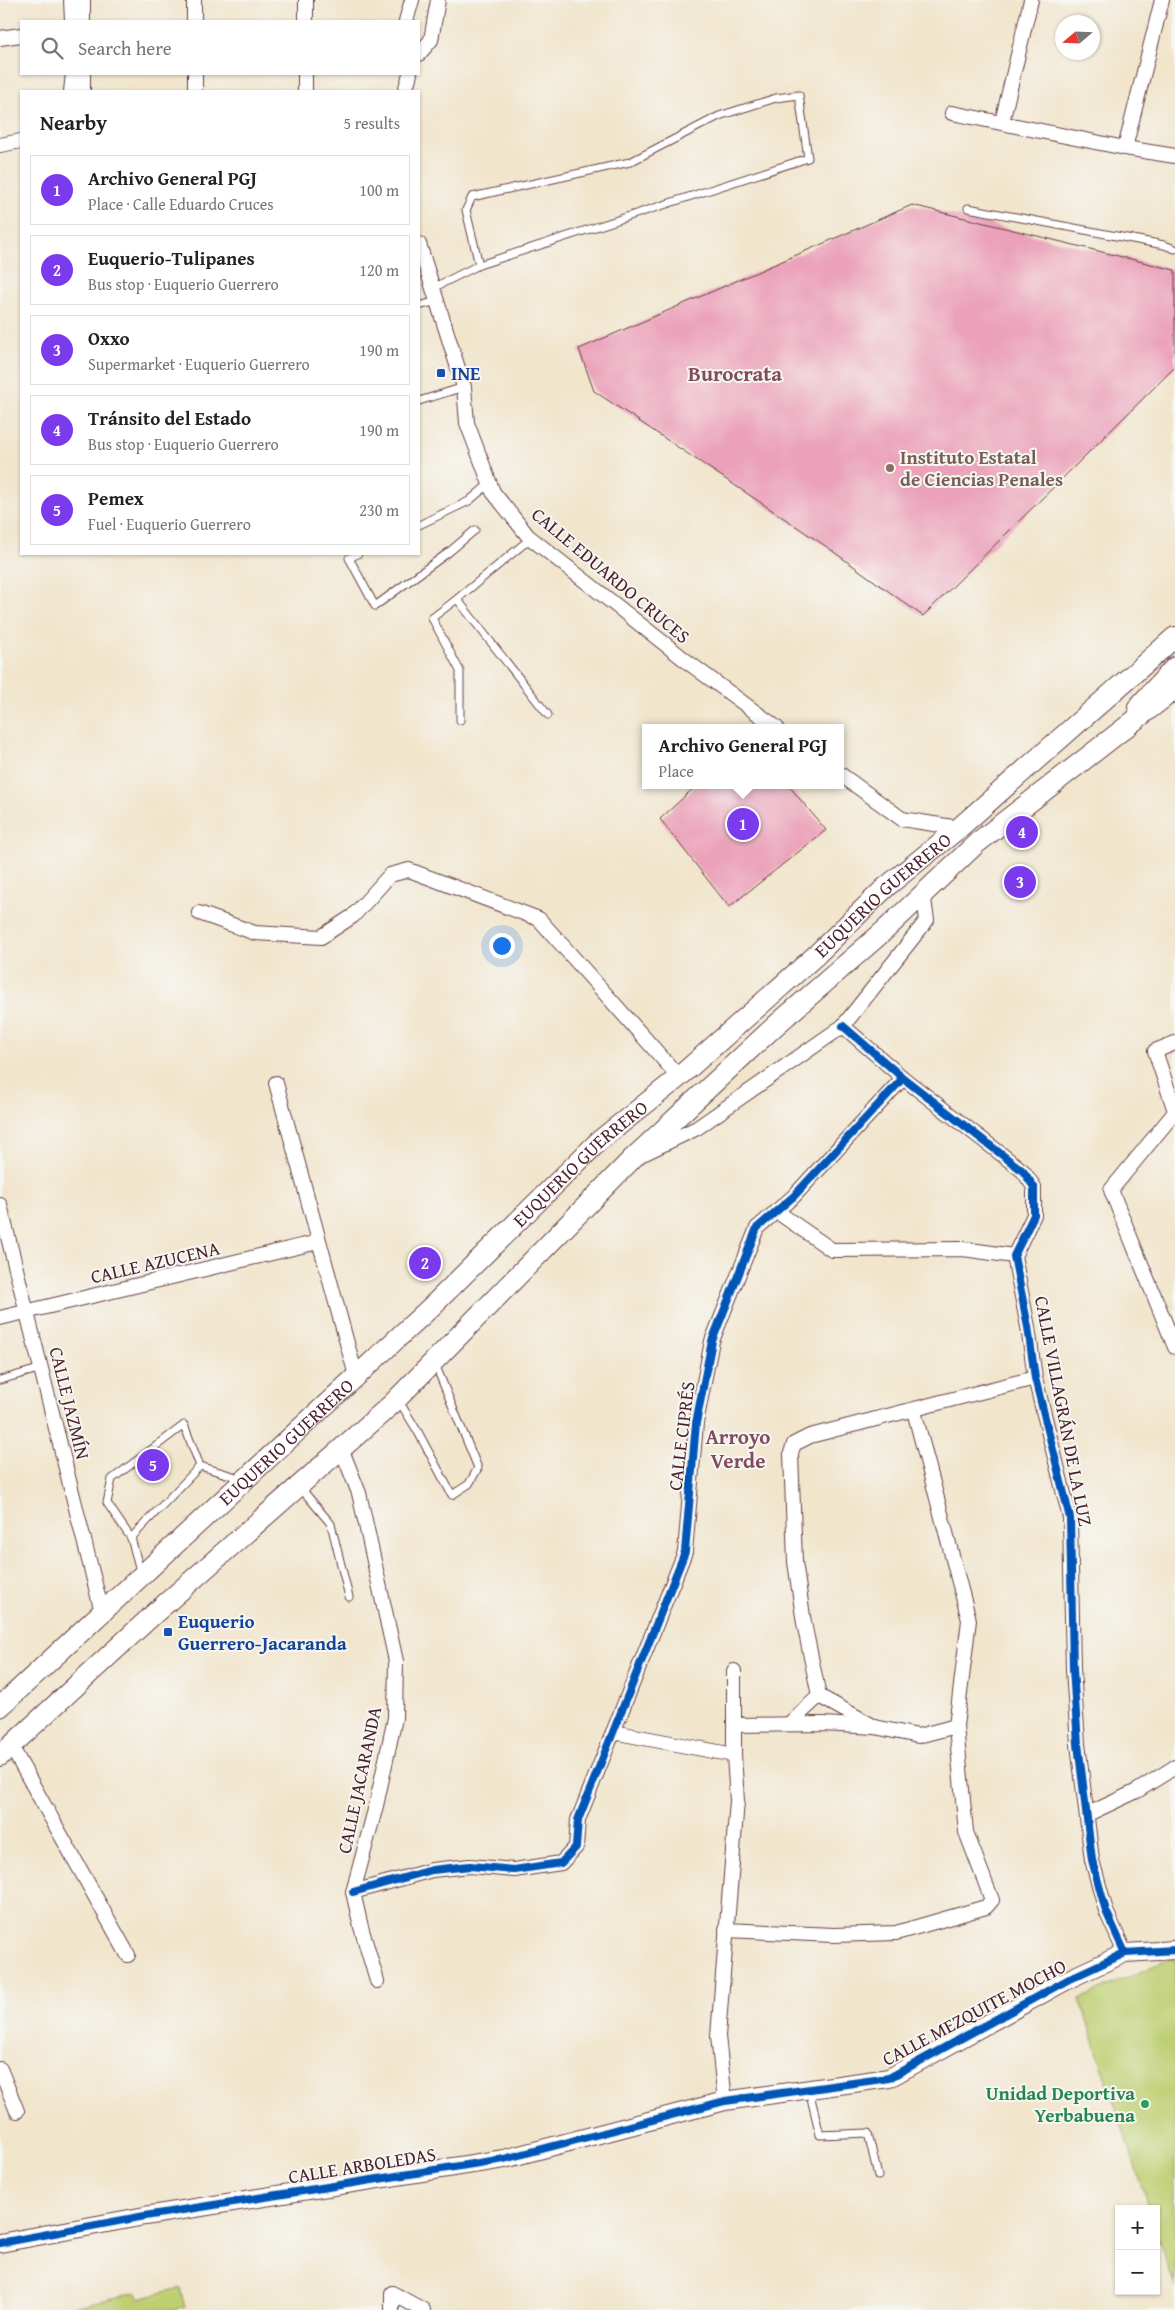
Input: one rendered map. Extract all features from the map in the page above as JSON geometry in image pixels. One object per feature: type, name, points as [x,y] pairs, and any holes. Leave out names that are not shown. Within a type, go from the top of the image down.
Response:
[{"type":"main road","name":"EUQUERIO GUERRERO","points":[[0,1706],[142,1577],[438,1300],[599,1141],[679,1077],[814,957],[886,887],[959,828],[1175,638]]},
{"type":"main road","points":[[1108,741],[1159,682],[1175,668]]},
{"type":"main road","name":"EUQUERIO GUERRERO","points":[[6,1751],[155,1613],[397,1398],[633,1158],[775,1026],[885,930],[977,843],[1175,689]]},
{"type":"street","points":[[71,0],[72,20]]},
{"type":"street","points":[[82,0],[83,20]]},
{"type":"street","points":[[194,0],[194,20]]},
{"type":"street","points":[[306,0],[306,20]]},
{"type":"street","points":[[406,20],[412,0]]},
{"type":"street","points":[[420,53],[431,40],[438,0]]},
{"type":"street","points":[[1002,122],[1031,0]]},
{"type":"street","points":[[1125,148],[1162,0]]},
{"type":"street","points":[[0,38],[20,35]]},
{"type":"street","points":[[71,90],[73,75]]},
{"type":"street","points":[[83,75],[83,90]]},
{"type":"street","points":[[195,75],[195,90]]},
{"type":"street","points":[[305,75],[305,90]]},
{"type":"street","points":[[405,90],[410,75]]},
{"type":"street","points":[[952,113],[1125,148],[1175,156]]},
{"type":"street","points":[[0,145],[20,141]]},
{"type":"street","name":"CALLE EDUARDO CRUCES","points":[[420,247],[464,387],[467,423],[493,492],[531,538],[689,663],[772,724]]},
{"type":"street","points":[[844,777],[902,819],[959,828]]},
{"type":"street","points":[[199,913],[255,932],[321,937],[353,916],[390,874],[409,870],[539,920],[679,1077]]},
{"type":"street","points":[[633,1158],[697,1128],[843,1026],[927,920],[922,894]]},
{"type":"street","points":[[776,1211],[832,1250],[963,1249],[1014,1256],[1034,1215],[1034,1188],[1023,1171],[903,1078],[843,1026]]},
{"type":"street","points":[[1175,1043],[1154,1051],[1175,1112],[1111,1190],[1175,1347]]},
{"type":"street","name":"CALLE CIPRÉS","points":[[353,1892],[432,1870],[470,1866],[514,1870],[560,1863],[576,1847],[578,1820],[685,1552],[696,1423],[712,1341],[757,1228],[794,1196],[903,1078]]},
{"type":"street","points":[[276,1082],[356,1376]]},
{"type":"street","name":"CALLE JAZMÍN","points":[[0,1204],[102,1612]]},
{"type":"street","name":"CALLE AZUCENA","points":[[0,1318],[318,1242]]},
{"type":"street","name":"CALLE VILLAGRÁN DE LA LUZ","points":[[1014,1256],[1028,1327],[1035,1378],[1070,1518],[1074,1688],[1078,1744],[1088,1814],[1092,1860],[1097,1884],[1106,1911],[1125,1953]]},
{"type":"street","points":[[875,1727],[819,1696],[804,1623],[795,1562],[791,1453],[794,1444],[802,1439],[1035,1378]]},
{"type":"street","points":[[726,1930],[834,1935],[896,1933],[986,1907],[992,1900],[966,1832],[956,1726],[969,1620],[914,1410]]},
{"type":"street","name":"CALLE JACARANDA","points":[[342,1448],[359,1493],[396,1661],[395,1718],[376,1806],[353,1892]]},
{"type":"street","points":[[725,2101],[718,2036],[737,1801],[734,1755],[734,1671]]},
{"type":"street","points":[[789,1724],[819,1696]]},
{"type":"street","points":[[734,1725],[789,1724],[875,1727],[918,1736],[956,1726]]},
{"type":"street","points":[[613,1732],[734,1755]]},
{"type":"street","points":[[6,1751],[128,1955]]},
{"type":"street","points":[[1088,1814],[1137,1791],[1175,1767]]},
{"type":"street","points":[[353,1892],[377,1981]]},
{"type":"street","name":"CALLE MEZQUITE MOCHO","points":[[725,2101],[889,2078],[1071,1978],[1125,1953],[1171,1946]]},
{"type":"street","points":[[0,2070],[18,2111]]},
{"type":"street","name":"CALLE ARBOLEDAS","points":[[0,2243],[154,2215],[504,2159],[725,2101]]},
{"type":"street","points":[[392,2310],[392,2293],[423,2310]]},
{"type":"lane","points":[[433,288],[479,265],[808,158],[799,95],[776,98],[719,116],[630,162],[472,197],[466,210],[479,265]]},
{"type":"lane","points":[[968,208],[1164,245],[1175,250]]},
{"type":"lane","points":[[420,306],[437,301]]},
{"type":"lane","points":[[420,401],[464,387]]},
{"type":"lane","points":[[420,525],[469,502],[489,484]]},
{"type":"lane","points":[[356,555],[350,558],[375,606],[476,530]]},
{"type":"lane","points":[[460,720],[460,670],[432,618],[531,538]]},
{"type":"lane","points":[[457,599],[548,715]]},
{"type":"lane","points":[[397,1398],[452,1495],[469,1484],[478,1468],[434,1361]]},
{"type":"lane","points":[[0,1380],[42,1368]]},
{"type":"lane","points":[[142,1577],[131,1538],[107,1503],[112,1480],[184,1425],[200,1466]]},
{"type":"lane","points":[[200,1466],[245,1480]]},
{"type":"lane","points":[[131,1538],[200,1466]]},
{"type":"lane","points":[[299,1486],[331,1524],[349,1597]]},
{"type":"lane","points":[[809,2089],[820,2135],[868,2133],[878,2176]]},
{"type":"green space","name":"Unidad Deportiva Yerbabuena","points":[[1175,1956],[1175,2288],[1160,2243],[1160,2205],[1148,2205],[1080,1999]]},
{"type":"green space","points":[[180,2288],[185,2308],[173,2310],[59,2310],[136,2293],[138,2298]]},
{"type":"building","name":"Instituto Estatal de Ciencias Penales","points":[[912,205],[1175,270],[1175,367],[923,616],[824,545],[594,391],[579,349]]},
{"type":"building","points":[[693,789],[791,789],[826,830],[729,907],[660,819]]},
{"type":"cycle path","points":[[843,1026],[903,1078],[1023,1171],[1034,1187],[1034,1215],[1014,1256],[1028,1327],[1035,1378],[1070,1518],[1073,1669],[1078,1744],[1092,1860],[1106,1911],[1125,1953]]},
{"type":"cycle path","points":[[353,1892],[432,1870],[470,1866],[514,1870],[561,1863],[576,1847],[578,1820],[685,1552],[696,1423],[712,1341],[757,1228],[794,1196],[903,1078]]},
{"type":"cycle path","points":[[0,2243],[145,2216],[504,2159],[725,2101],[889,2078],[1071,1978],[1125,1953],[1175,1950]]},
{"type":"place","name":"INE","points":[[441,373]]},
{"type":"place","name":"Instituto Estatal de Ciencias Penales","points":[[890,468]]},
{"type":"place","name":"Archivo General PGJ","points":[[743,824]]},
{"type":"place","name":"Tránsito del Estado","points":[[1022,832]]},
{"type":"place","name":"Oxxo","points":[[1020,882]]},
{"type":"place","name":"Euquerio-Tulipanes","points":[[425,1263]]},
{"type":"place","name":"Pemex","points":[[153,1465]]},
{"type":"place","name":"Euquerio Guerrero-Jacaranda","points":[[168,1632]]},
{"type":"place","name":"Unidad Deportiva Yerbabuena","points":[[1145,2104]]},
{"type":"district","name":"Burocrata","points":[[735,373]]},
{"type":"district","name":"Arroyo Verde","points":[[738,1448]]}]
